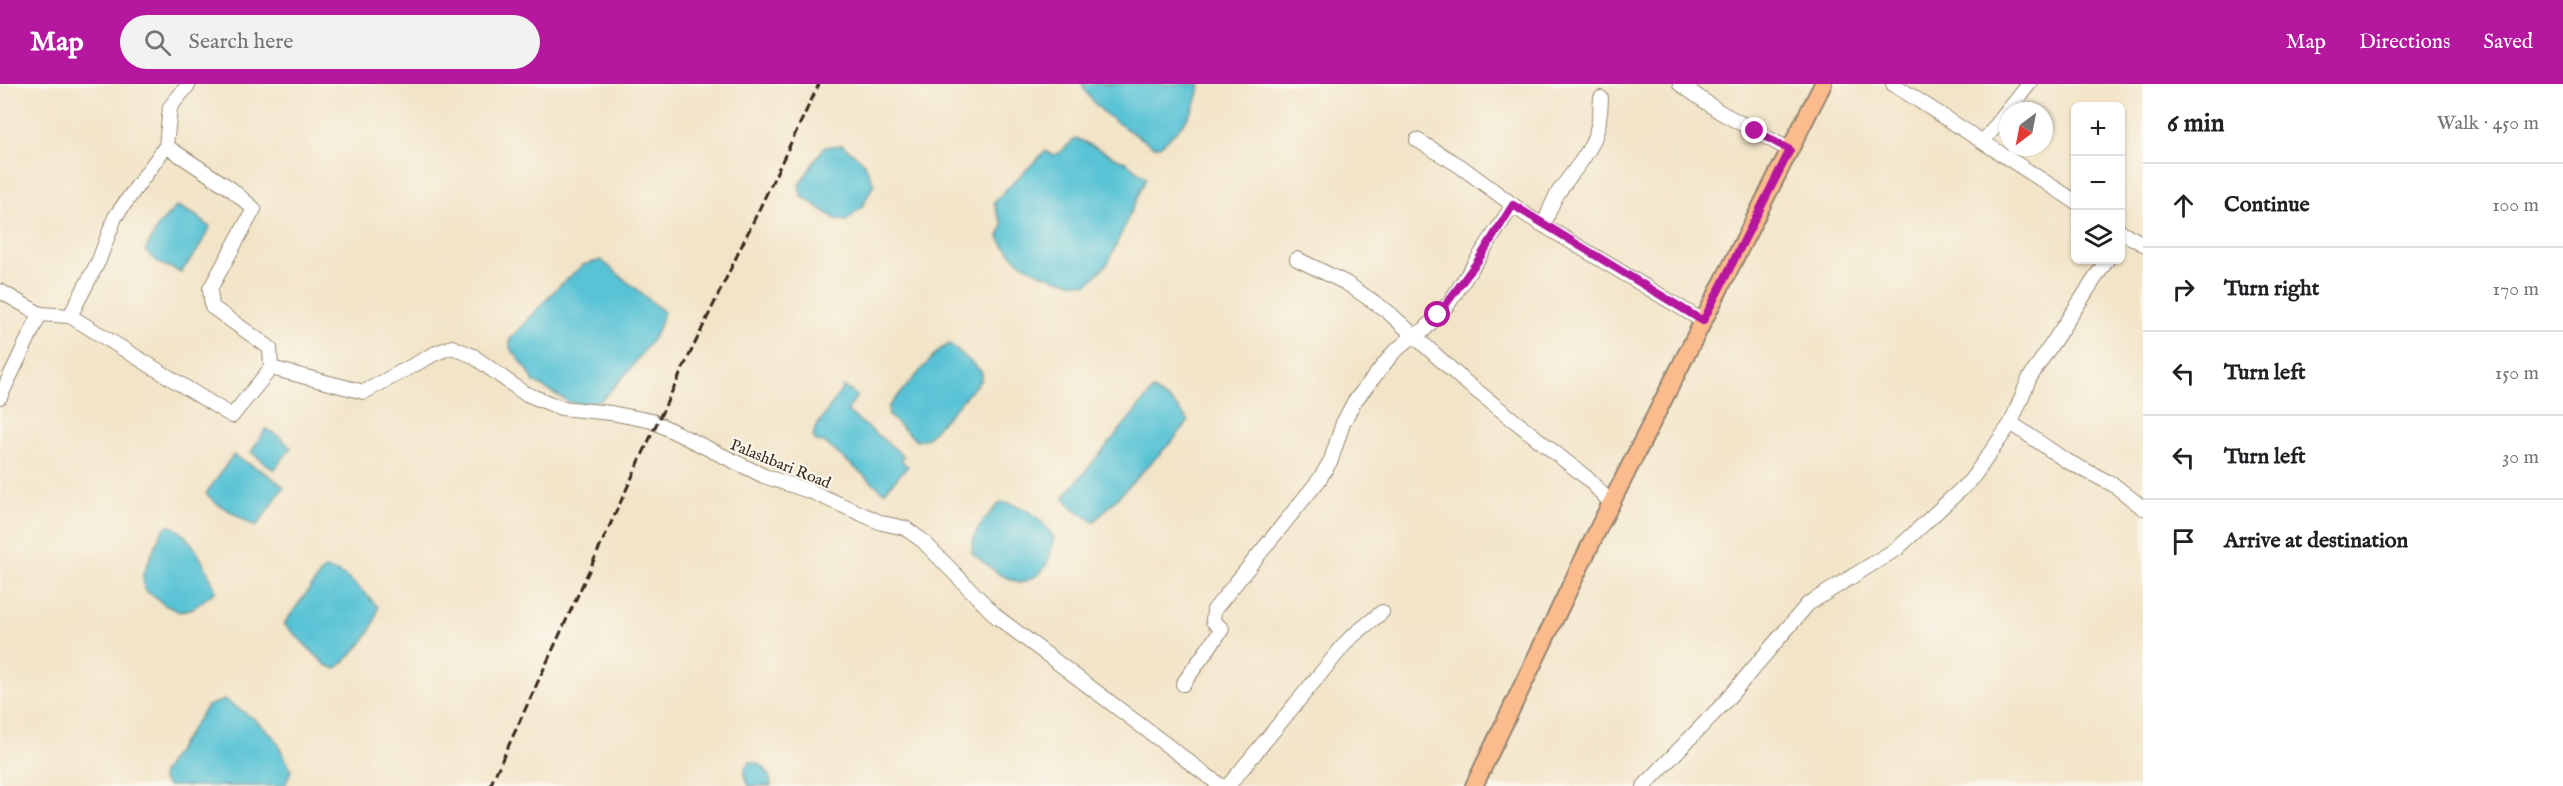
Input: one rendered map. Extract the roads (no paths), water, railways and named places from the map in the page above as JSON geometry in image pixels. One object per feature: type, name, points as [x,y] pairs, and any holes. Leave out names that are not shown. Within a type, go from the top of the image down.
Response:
[{"type":"main road","points":[[1474,786],[1611,503],[1823,84]]},
{"type":"street","points":[[70,316],[99,260],[115,218],[166,146],[170,107],[189,84]]},
{"type":"street","points":[[1680,84],[1720,112],[1790,150]]},
{"type":"street","points":[[1893,84],[2071,199]]},
{"type":"street","points":[[1983,142],[2029,84]]},
{"type":"street","points":[[1544,225],[1561,188],[1596,139],[1600,124],[1600,98]]},
{"type":"street","points":[[1417,140],[1460,166],[1544,225],[1703,321]]},
{"type":"street","points":[[0,291],[40,314],[70,316],[232,416],[271,368],[270,348],[212,307],[210,289],[254,209],[231,189],[166,146]]},
{"type":"street","points":[[1184,684],[1222,629],[1213,621],[1214,610],[1319,480],[1331,460],[1343,423],[1354,402],[1393,353],[1424,330],[1449,303],[1513,205]]},
{"type":"street","points":[[2125,236],[2143,244]]},
{"type":"street","points":[[1297,259],[1368,297],[1387,311],[1490,403],[1587,478],[1611,503]]},
{"type":"street","points":[[1644,786],[1724,704],[1808,604],[1898,548],[1971,480],[2011,423],[2029,379],[2105,264]]},
{"type":"street","points":[[0,397],[40,314]]},
{"type":"street","name":"Palashbari Road","points":[[271,368],[364,392],[436,353],[452,347],[473,356],[524,393],[561,408],[611,413],[652,421],[764,476],[812,492],[882,523],[905,528],[923,541],[998,617],[1221,786]]},
{"type":"street","points":[[2011,423],[2065,460],[2114,485],[2143,508]]},
{"type":"street","points":[[1228,786],[1349,639],[1382,612]]},
{"type":"water","points":[[1082,84],[1200,84],[1196,103],[1187,119],[1160,146],[1153,146],[1103,112],[1087,94]]},
{"type":"water","points":[[1076,138],[1127,163],[1146,178],[1108,263],[1088,284],[1049,277],[1025,266],[1015,258],[999,237],[1003,224],[994,203],[1045,151],[1053,155],[1059,153]]},
{"type":"water","points":[[842,145],[863,161],[874,184],[862,207],[846,221],[836,219],[801,196],[799,185],[824,147]]},
{"type":"water","points":[[177,206],[195,215],[210,227],[197,251],[181,272],[161,264],[145,251],[159,225]]},
{"type":"water","points":[[601,260],[664,312],[656,334],[628,372],[601,400],[585,405],[569,402],[534,382],[510,348],[510,339],[557,288],[583,265]]},
{"type":"water","points":[[950,344],[982,372],[981,380],[927,438],[917,441],[889,416],[888,407],[939,350]]},
{"type":"water","points":[[844,386],[857,396],[847,411],[904,456],[901,461],[908,466],[884,492],[825,443],[817,442],[813,437],[815,429]]},
{"type":"water","points":[[1153,390],[1172,402],[1189,421],[1094,522],[1070,506],[1064,497]]},
{"type":"water","points":[[266,429],[279,436],[291,448],[274,470],[251,452]]},
{"type":"water","points":[[233,455],[267,474],[284,487],[256,527],[216,503],[206,494]]},
{"type":"water","points":[[1001,502],[1018,506],[1032,513],[1054,538],[1045,567],[1036,576],[1020,583],[999,574],[972,553],[977,531]]},
{"type":"water","points":[[168,525],[176,528],[191,543],[216,591],[193,608],[180,612],[165,605],[144,589],[143,574],[161,533]]},
{"type":"water","points":[[324,569],[347,578],[378,607],[368,634],[357,649],[336,669],[326,665],[284,624]]},
{"type":"water","points":[[225,700],[253,718],[275,738],[291,770],[285,786],[168,786],[162,780],[162,773],[207,706]]},
{"type":"water","points":[[750,762],[762,766],[770,777],[771,786],[749,786],[745,770]]},
{"type":"railway","points":[[490,786],[656,425],[819,84]]}]
